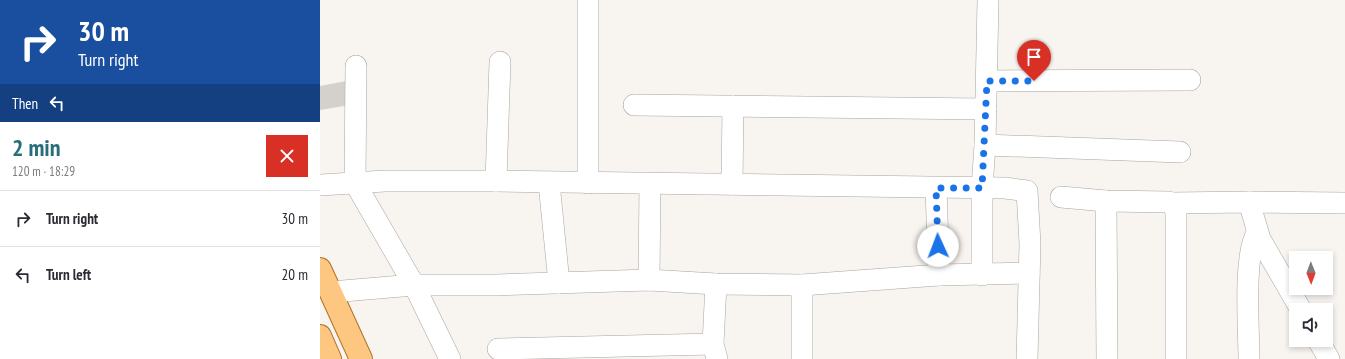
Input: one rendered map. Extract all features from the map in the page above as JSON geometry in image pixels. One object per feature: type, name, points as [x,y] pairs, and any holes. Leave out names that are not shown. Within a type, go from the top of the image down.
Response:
[{"type":"main road","points":[[320,269],[361,359]]},
{"type":"main road","points":[[320,336],[330,359]]},
{"type":"street","points":[[588,0],[588,183]]},
{"type":"street","points":[[982,275],[982,188],[985,145],[988,0]]},
{"type":"street","points":[[496,182],[500,62]]},
{"type":"street","points":[[356,66],[355,183],[414,285],[450,359]]},
{"type":"street","points":[[987,81],[1190,80]]},
{"type":"street","points":[[634,105],[986,109]]},
{"type":"street","points":[[732,184],[733,106]]},
{"type":"street","points":[[985,145],[1180,152]]},
{"type":"street","points":[[320,185],[355,183],[496,182],[732,184],[982,188],[1027,191],[1029,273],[1027,359]]},
{"type":"street","points":[[549,183],[559,283]]},
{"type":"street","points":[[650,184],[650,280]]},
{"type":"street","points":[[936,188],[939,275]]},
{"type":"street","points":[[1061,197],[1106,201],[1172,203],[1345,203]]},
{"type":"street","points":[[1106,201],[1107,359]]},
{"type":"street","points":[[1249,202],[1257,233],[1297,303]]},
{"type":"street","points":[[1172,203],[1176,213],[1176,359]]},
{"type":"street","points":[[1249,359],[1249,266],[1251,246],[1257,233]]},
{"type":"street","points":[[331,292],[414,285],[650,280],[716,284],[802,285],[939,275],[1029,273]]},
{"type":"street","points":[[498,349],[715,352],[716,284]]},
{"type":"street","points":[[802,285],[802,359]]},
{"type":"street","points":[[1322,347],[1329,359]]},
{"type":"building","points":[[346,81],[350,105],[320,110],[320,86]]},
{"type":"route","points":[[938,246],[936,188],[982,188],[987,81],[1034,81]]}]
